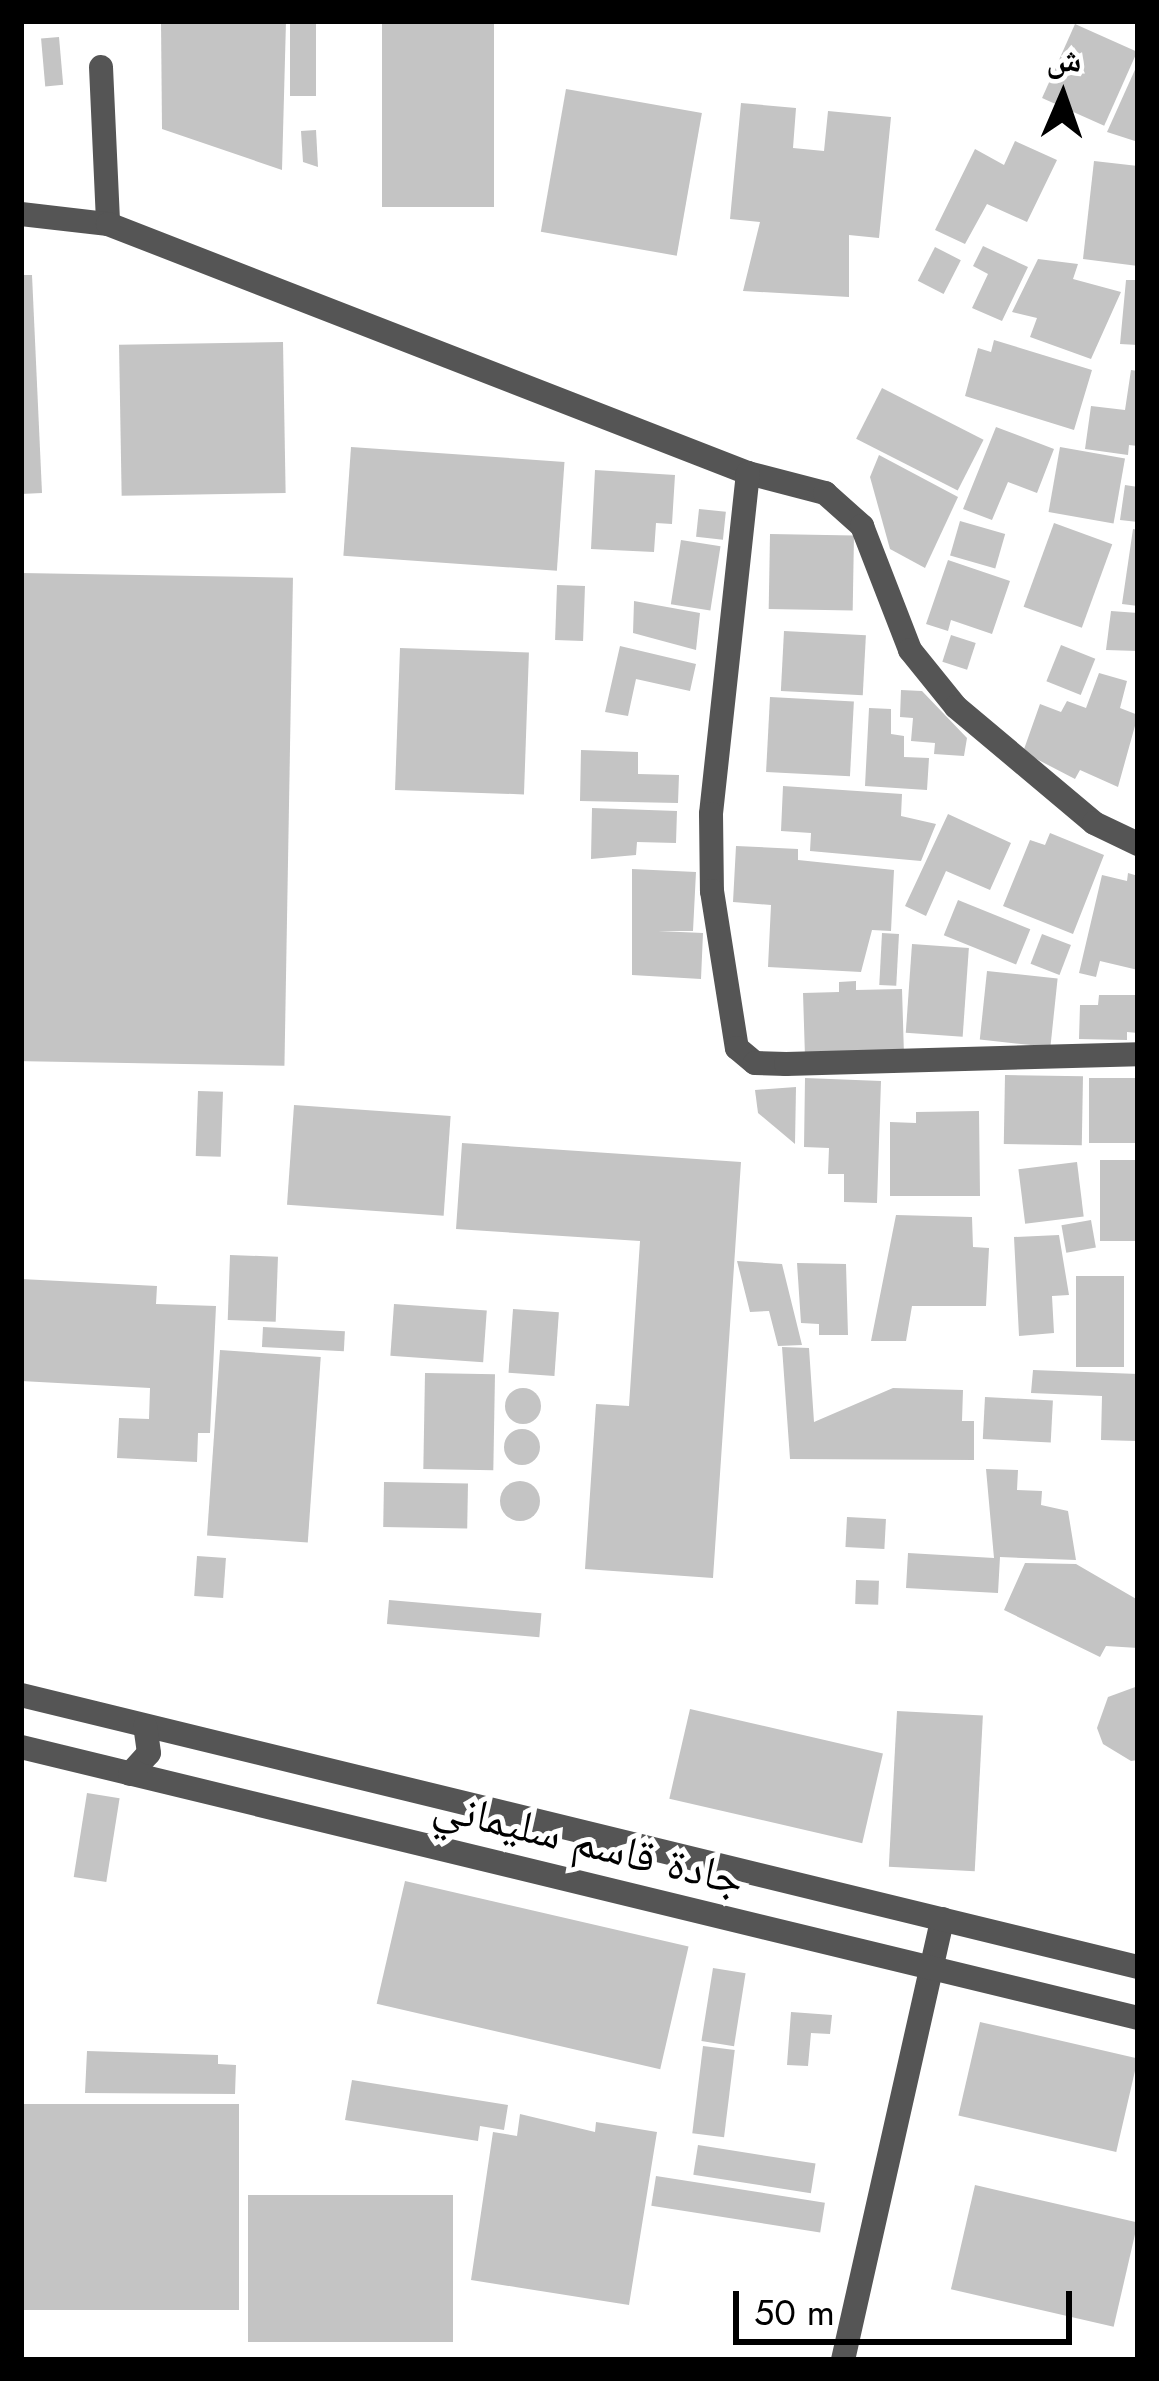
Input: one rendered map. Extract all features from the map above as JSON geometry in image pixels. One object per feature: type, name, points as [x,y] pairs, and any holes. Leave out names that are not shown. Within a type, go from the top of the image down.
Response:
[{"type":"street","points":[[100,67],[108,224]]},
{"type":"street","points":[[21,214],[108,224],[748,473],[825,494],[862,526],[910,650],[956,707],[1094,823],[1138,844]]},
{"type":"street","points":[[748,473],[711,814],[712,891],[736,1048],[755,1063],[786,1064],[1138,1054]]},
{"type":"street","name":"جادة قاسم سليماني","points":[[21,1695],[1138,1967]]},
{"type":"street","points":[[89,1762],[81,1737],[96,1714]]},
{"type":"street","points":[[130,1774],[149,1753],[145,1726]]},
{"type":"street","name":"جادة قاسم سليماني","points":[[21,1747],[1138,2018]]},
{"type":"street","points":[[843,2360],[942,1919]]},
{"type":"building","points":[[161,21],[286,21],[282,170],[162,129]]},
{"type":"building","points":[[290,21],[316,21],[316,96],[290,96]]},
{"type":"building","points":[[382,21],[494,21],[494,207],[382,207]]},
{"type":"building","points":[[1075,24],[1137,52],[1104,126],[1042,98]]},
{"type":"building","points":[[59,37],[63,85],[45,86],[41,39]]},
{"type":"building","points":[[1138,63],[1138,142],[1107,132]]},
{"type":"building","points":[[566,89],[702,113],[677,256],[541,232]]},
{"type":"building","points":[[741,103],[796,108],[793,148],[824,151],[828,111],[891,117],[879,238],[849,235],[849,297],[743,291],[760,222],[730,219]]},
{"type":"building","points":[[316,130],[318,167],[303,162],[301,131]]},
{"type":"building","points":[[1015,141],[1057,160],[1027,222],[987,204],[965,244],[935,230],[975,149],[1004,165]]},
{"type":"building","points":[[1094,161],[1138,166],[1138,266],[1083,259]]},
{"type":"building","points":[[983,246],[1028,267],[1002,321],[972,308],[988,274],[973,266]]},
{"type":"building","points":[[935,247],[961,260],[944,294],[918,281]]},
{"type":"building","points":[[1038,259],[1078,264],[1073,279],[1121,292],[1091,359],[1030,337],[1037,318],[1012,312]]},
{"type":"building","points":[[21,275],[32,275],[42,493],[21,494]]},
{"type":"building","points":[[1126,280],[1138,280],[1138,345],[1120,344]]},
{"type":"building","points":[[994,340],[1092,370],[1074,430],[965,396],[978,348],[991,352]]},
{"type":"building","points":[[283,342],[286,493],[122,496],[119,345]]},
{"type":"building","points":[[1131,370],[1138,371],[1138,446],[1129,445],[1128,455],[1085,449],[1091,406],[1125,410]]},
{"type":"building","points":[[882,388],[984,440],[958,491],[856,439]]},
{"type":"building","points":[[996,427],[1054,449],[1037,493],[1008,482],[992,520],[963,509]]},
{"type":"building","points":[[351,447],[564,462],[557,571],[343,556]]},
{"type":"building","points":[[1060,447],[1125,458],[1114,523],[1049,512]]},
{"type":"building","points":[[879,455],[958,497],[925,568],[890,549],[870,477]]},
{"type":"building","points":[[595,470],[675,475],[672,524],[656,523],[654,552],[591,549]]},
{"type":"building","points":[[1125,485],[1138,487],[1138,522],[1120,520]]},
{"type":"building","points":[[699,509],[726,512],[723,540],[696,537]]},
{"type":"building","points":[[960,521],[1005,534],[995,569],[950,556]]},
{"type":"building","points":[[1054,523],[1112,544],[1082,628],[1024,607]]},
{"type":"building","points":[[1133,529],[1138,530],[1138,606],[1122,604]]},
{"type":"building","points":[[770,534],[854,535],[853,610],[769,609]]},
{"type":"building","points":[[681,540],[721,546],[710,610],[671,604]]},
{"type":"building","points":[[948,560],[1010,581],[992,634],[951,620],[948,631],[926,624]]},
{"type":"building","points":[[21,573],[293,578],[284,1066],[21,1061]]},
{"type":"building","points":[[557,585],[585,586],[583,641],[555,640]]},
{"type":"building","points":[[634,601],[700,613],[696,650],[633,633]]},
{"type":"building","points":[[1111,611],[1138,613],[1138,651],[1106,650]]},
{"type":"building","points":[[784,631],[866,635],[863,695],[781,691]]},
{"type":"building","points":[[951,635],[976,643],[967,670],[942,662]]},
{"type":"building","points":[[1061,645],[1095,659],[1081,695],[1046,681]]},
{"type":"building","points":[[620,646],[696,664],[690,691],[636,679],[628,716],[605,712]]},
{"type":"building","points":[[400,648],[529,653],[524,794],[395,790]]},
{"type":"building","points":[[1099,673],[1127,681],[1120,708],[1138,715],[1118,787],[1080,770],[1075,779],[1023,752],[1040,704],[1061,712],[1067,701],[1086,708]]},
{"type":"building","points":[[901,690],[922,691],[967,738],[964,756],[934,754],[935,743],[911,741],[913,718],[900,717]]},
{"type":"building","points":[[770,697],[854,701],[850,776],[766,772]]},
{"type":"building","points":[[869,708],[891,709],[891,734],[904,736],[904,757],[929,758],[927,790],[865,786]]},
{"type":"building","points":[[581,750],[638,752],[638,774],[679,775],[678,803],[580,801]]},
{"type":"building","points":[[783,786],[902,794],[901,816],[936,824],[921,861],[810,851],[811,833],[781,831]]},
{"type":"building","points":[[592,808],[677,811],[676,843],[637,842],[636,855],[591,859]]},
{"type":"building","points":[[948,814],[1011,843],[990,890],[946,871],[926,916],[905,906]]},
{"type":"building","points":[[1050,833],[1104,855],[1073,934],[1003,906],[1030,840],[1045,845]]},
{"type":"building","points":[[736,846],[798,849],[798,860],[894,870],[891,931],[872,930],[861,972],[768,967],[771,905],[733,902]]},
{"type":"building","points":[[632,869],[696,872],[693,931],[658,931],[703,933],[701,979],[632,975]]},
{"type":"building","points":[[1128,873],[1138,876],[1138,970],[1100,961],[1096,977],[1079,973],[1102,875],[1127,881]]},
{"type":"building","points":[[958,900],[1030,929],[1016,964],[944,935]]},
{"type":"building","points":[[882,933],[899,934],[896,986],[879,985]]},
{"type":"building","points":[[1042,934],[1071,945],[1059,975],[1031,964]]},
{"type":"building","points":[[912,944],[969,948],[963,1037],[906,1033]]},
{"type":"building","points":[[987,971],[1058,978],[1050,1047],[980,1040]]},
{"type":"building","points":[[856,981],[856,990],[902,989],[904,1055],[805,1057],[803,993],[839,992],[839,982]]},
{"type":"building","points":[[1099,995],[1138,995],[1138,1033],[1127,1032],[1127,1040],[1079,1039],[1080,1005],[1098,1005]]},
{"type":"building","points":[[1005,1075],[1083,1076],[1082,1145],[1004,1144]]},
{"type":"building","points":[[805,1078],[881,1081],[877,1203],[844,1202],[844,1174],[828,1174],[829,1148],[804,1147]]},
{"type":"building","points":[[1089,1078],[1138,1078],[1138,1143],[1089,1143]]},
{"type":"building","points":[[796,1087],[795,1144],[758,1113],[755,1090]]},
{"type":"building","points":[[198,1091],[223,1092],[221,1157],[196,1156]]},
{"type":"building","points":[[294,1105],[451,1116],[444,1216],[287,1205]]},
{"type":"building","points":[[979,1111],[980,1196],[890,1196],[890,1122],[916,1123],[916,1112]]},
{"type":"building","points":[[462,1143],[741,1162],[713,1578],[585,1569],[596,1404],[629,1406],[640,1241],[456,1229]]},
{"type":"building","points":[[1100,1160],[1138,1160],[1138,1241],[1100,1241]]},
{"type":"building","points":[[1077,1162],[1084,1217],[1025,1224],[1018,1169]]},
{"type":"building","points":[[896,1215],[972,1217],[973,1247],[989,1248],[986,1306],[912,1306],[906,1341],[871,1341]]},
{"type":"building","points":[[1091,1220],[1096,1248],[1066,1253],[1061,1225]]},
{"type":"building","points":[[1059,1235],[1069,1295],[1052,1296],[1054,1333],[1019,1336],[1014,1237]]},
{"type":"building","points":[[230,1255],[278,1257],[276,1322],[228,1320]]},
{"type":"building","points":[[737,1261],[782,1264],[802,1345],[778,1346],[769,1311],[750,1312]]},
{"type":"building","points":[[797,1263],[846,1264],[848,1335],[819,1335],[819,1324],[801,1323]]},
{"type":"building","points":[[1076,1276],[1124,1276],[1124,1367],[1076,1367]]},
{"type":"building","points":[[21,1279],[157,1286],[156,1304],[216,1306],[210,1433],[198,1433],[197,1462],[117,1458],[119,1418],[149,1419],[150,1388],[21,1381]]},
{"type":"building","points":[[394,1304],[487,1310],[483,1362],[390,1356]]},
{"type":"building","points":[[513,1309],[559,1312],[554,1376],[509,1373]]},
{"type":"building","points":[[263,1327],[345,1331],[344,1351],[262,1347]]},
{"type":"building","points":[[782,1347],[809,1348],[814,1422],[893,1388],[963,1390],[962,1421],[974,1421],[974,1460],[790,1459]]},
{"type":"building","points":[[220,1350],[321,1357],[308,1543],[207,1536]]},
{"type":"building","points":[[1033,1370],[1138,1374],[1136,1441],[1101,1440],[1102,1396],[1031,1393]]},
{"type":"building","points":[[425,1373],[495,1374],[493,1470],[423,1469]]},
{"type":"building","points":[[523,1388],[536,1393],[541,1406],[536,1419],[523,1424],[510,1419],[505,1406],[510,1393]]},
{"type":"building","points":[[985,1397],[1053,1401],[1051,1443],[983,1439]]},
{"type":"building","points":[[522,1429],[535,1434],[540,1447],[535,1460],[522,1465],[509,1460],[504,1447],[509,1434]]},
{"type":"building","points":[[986,1469],[1018,1470],[1017,1490],[1042,1491],[1041,1505],[1068,1511],[1076,1560],[1000,1557],[998,1593],[906,1588],[908,1553],[994,1558]]},
{"type":"building","points":[[520,1481],[534,1487],[540,1501],[534,1515],[520,1521],[506,1515],[500,1501],[506,1487]]},
{"type":"building","points":[[384,1482],[468,1483],[467,1528],[383,1527]]},
{"type":"building","points":[[847,1517],[886,1519],[884,1549],[845,1547]]},
{"type":"building","points":[[197,1556],[226,1558],[223,1598],[194,1596]]},
{"type":"building","points":[[1025,1563],[1076,1564],[1138,1600],[1138,1648],[1106,1646],[1100,1657],[1004,1610]]},
{"type":"building","points":[[856,1580],[879,1581],[878,1605],[855,1604]]},
{"type":"building","points":[[389,1600],[541,1613],[539,1637],[387,1624]]},
{"type":"building","points":[[1138,1686],[1138,1760],[1131,1761],[1103,1744],[1097,1728],[1108,1697]]},
{"type":"building","points":[[690,1709],[883,1754],[862,1843],[669,1799]]},
{"type":"building","points":[[897,1711],[983,1716],[975,1871],[889,1867]]},
{"type":"building","points":[[87,1793],[120,1798],[106,1882],[74,1877]]},
{"type":"building","points":[[405,1881],[689,1946],[660,2069],[377,2004]]},
{"type":"building","points":[[713,1968],[746,1973],[734,2046],[701,2041]]},
{"type":"building","points":[[791,2012],[832,2015],[830,2034],[811,2033],[808,2066],[787,2065]]},
{"type":"building","points":[[980,2022],[1138,2058],[1116,2152],[958,2116]]},
{"type":"building","points":[[703,2046],[735,2050],[724,2137],[692,2133]]},
{"type":"building","points":[[87,2051],[218,2055],[218,2064],[236,2065],[235,2094],[85,2093]]},
{"type":"building","points":[[352,2080],[508,2105],[504,2130],[480,2126],[478,2141],[345,2120]]},
{"type":"building","points":[[21,2104],[239,2104],[239,2310],[21,2310]]},
{"type":"building","points":[[520,2114],[595,2132],[596,2122],[657,2132],[629,2305],[471,2280],[493,2132],[517,2136]]},
{"type":"building","points":[[698,2145],[816,2164],[811,2193],[693,2175]]},
{"type":"building","points":[[656,2176],[825,2203],[820,2232],[651,2206]]},
{"type":"building","points":[[975,2185],[1138,2223],[1114,2327],[951,2289]]},
{"type":"building","points":[[248,2195],[453,2195],[453,2342],[248,2342]]}]
